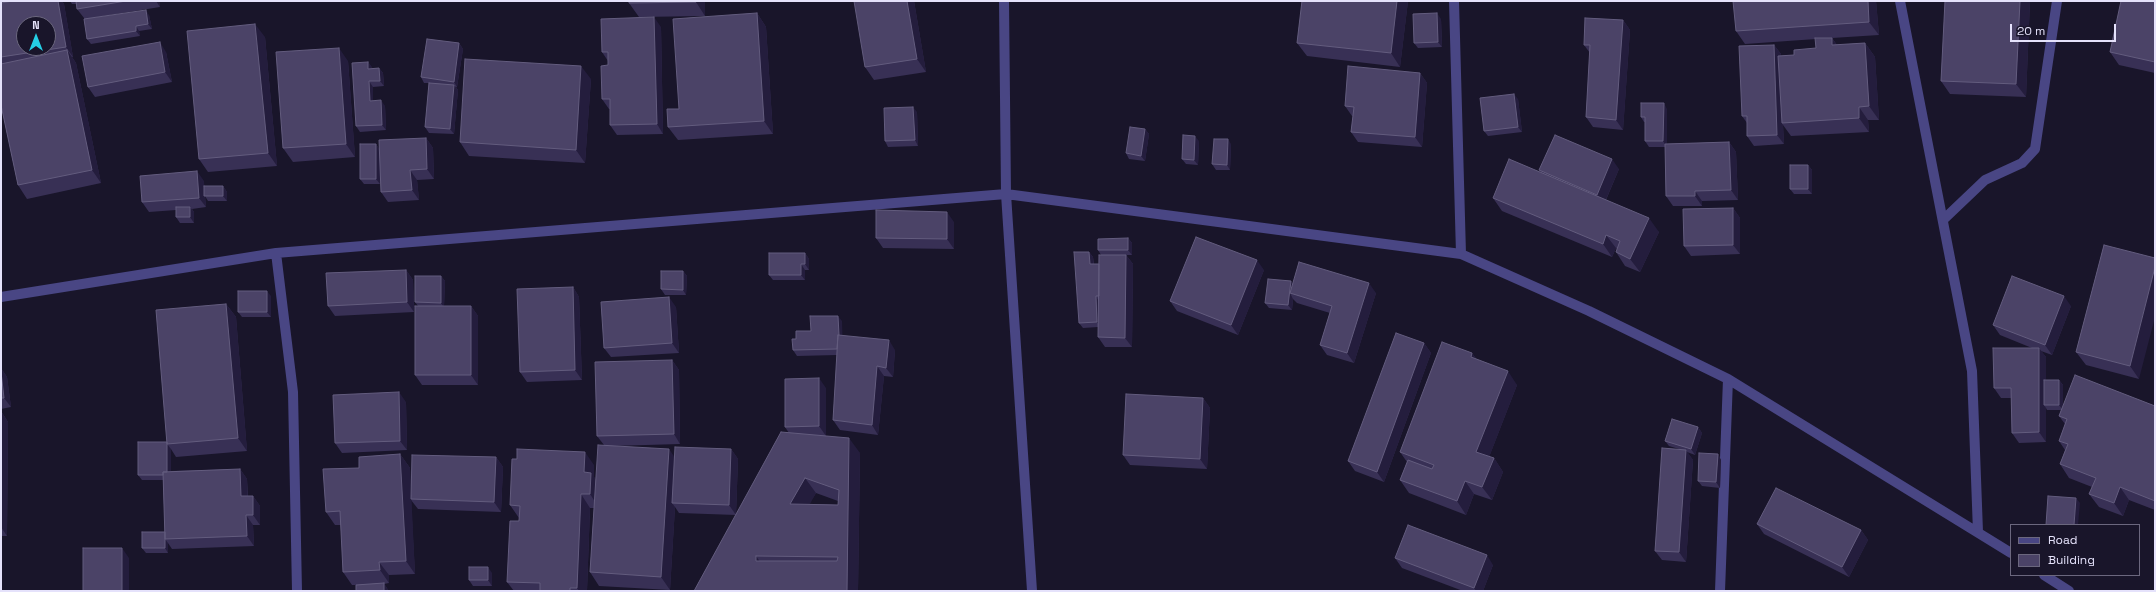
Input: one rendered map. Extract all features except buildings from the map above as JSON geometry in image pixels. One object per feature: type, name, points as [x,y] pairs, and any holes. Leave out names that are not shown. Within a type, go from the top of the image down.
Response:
[{"type":"street","points":[[1004,1],[1006,194],[1032,591]]},
{"type":"street","points":[[1454,1],[1461,254]]},
{"type":"street","points":[[1900,1],[1972,371],[1978,532]]},
{"type":"street","points":[[1943,220],[1985,180],[2022,163],[2035,149],[2057,1]]},
{"type":"street","points":[[1,297],[276,253],[1006,194],[1461,254],[1589,311],[1728,379],[1978,532],[2010,553]]},
{"type":"street","points":[[276,253],[293,392],[297,591]]},
{"type":"street","points":[[1720,591],[1728,379]]},
{"type":"street","points":[[2046,576],[2069,591]]}]
